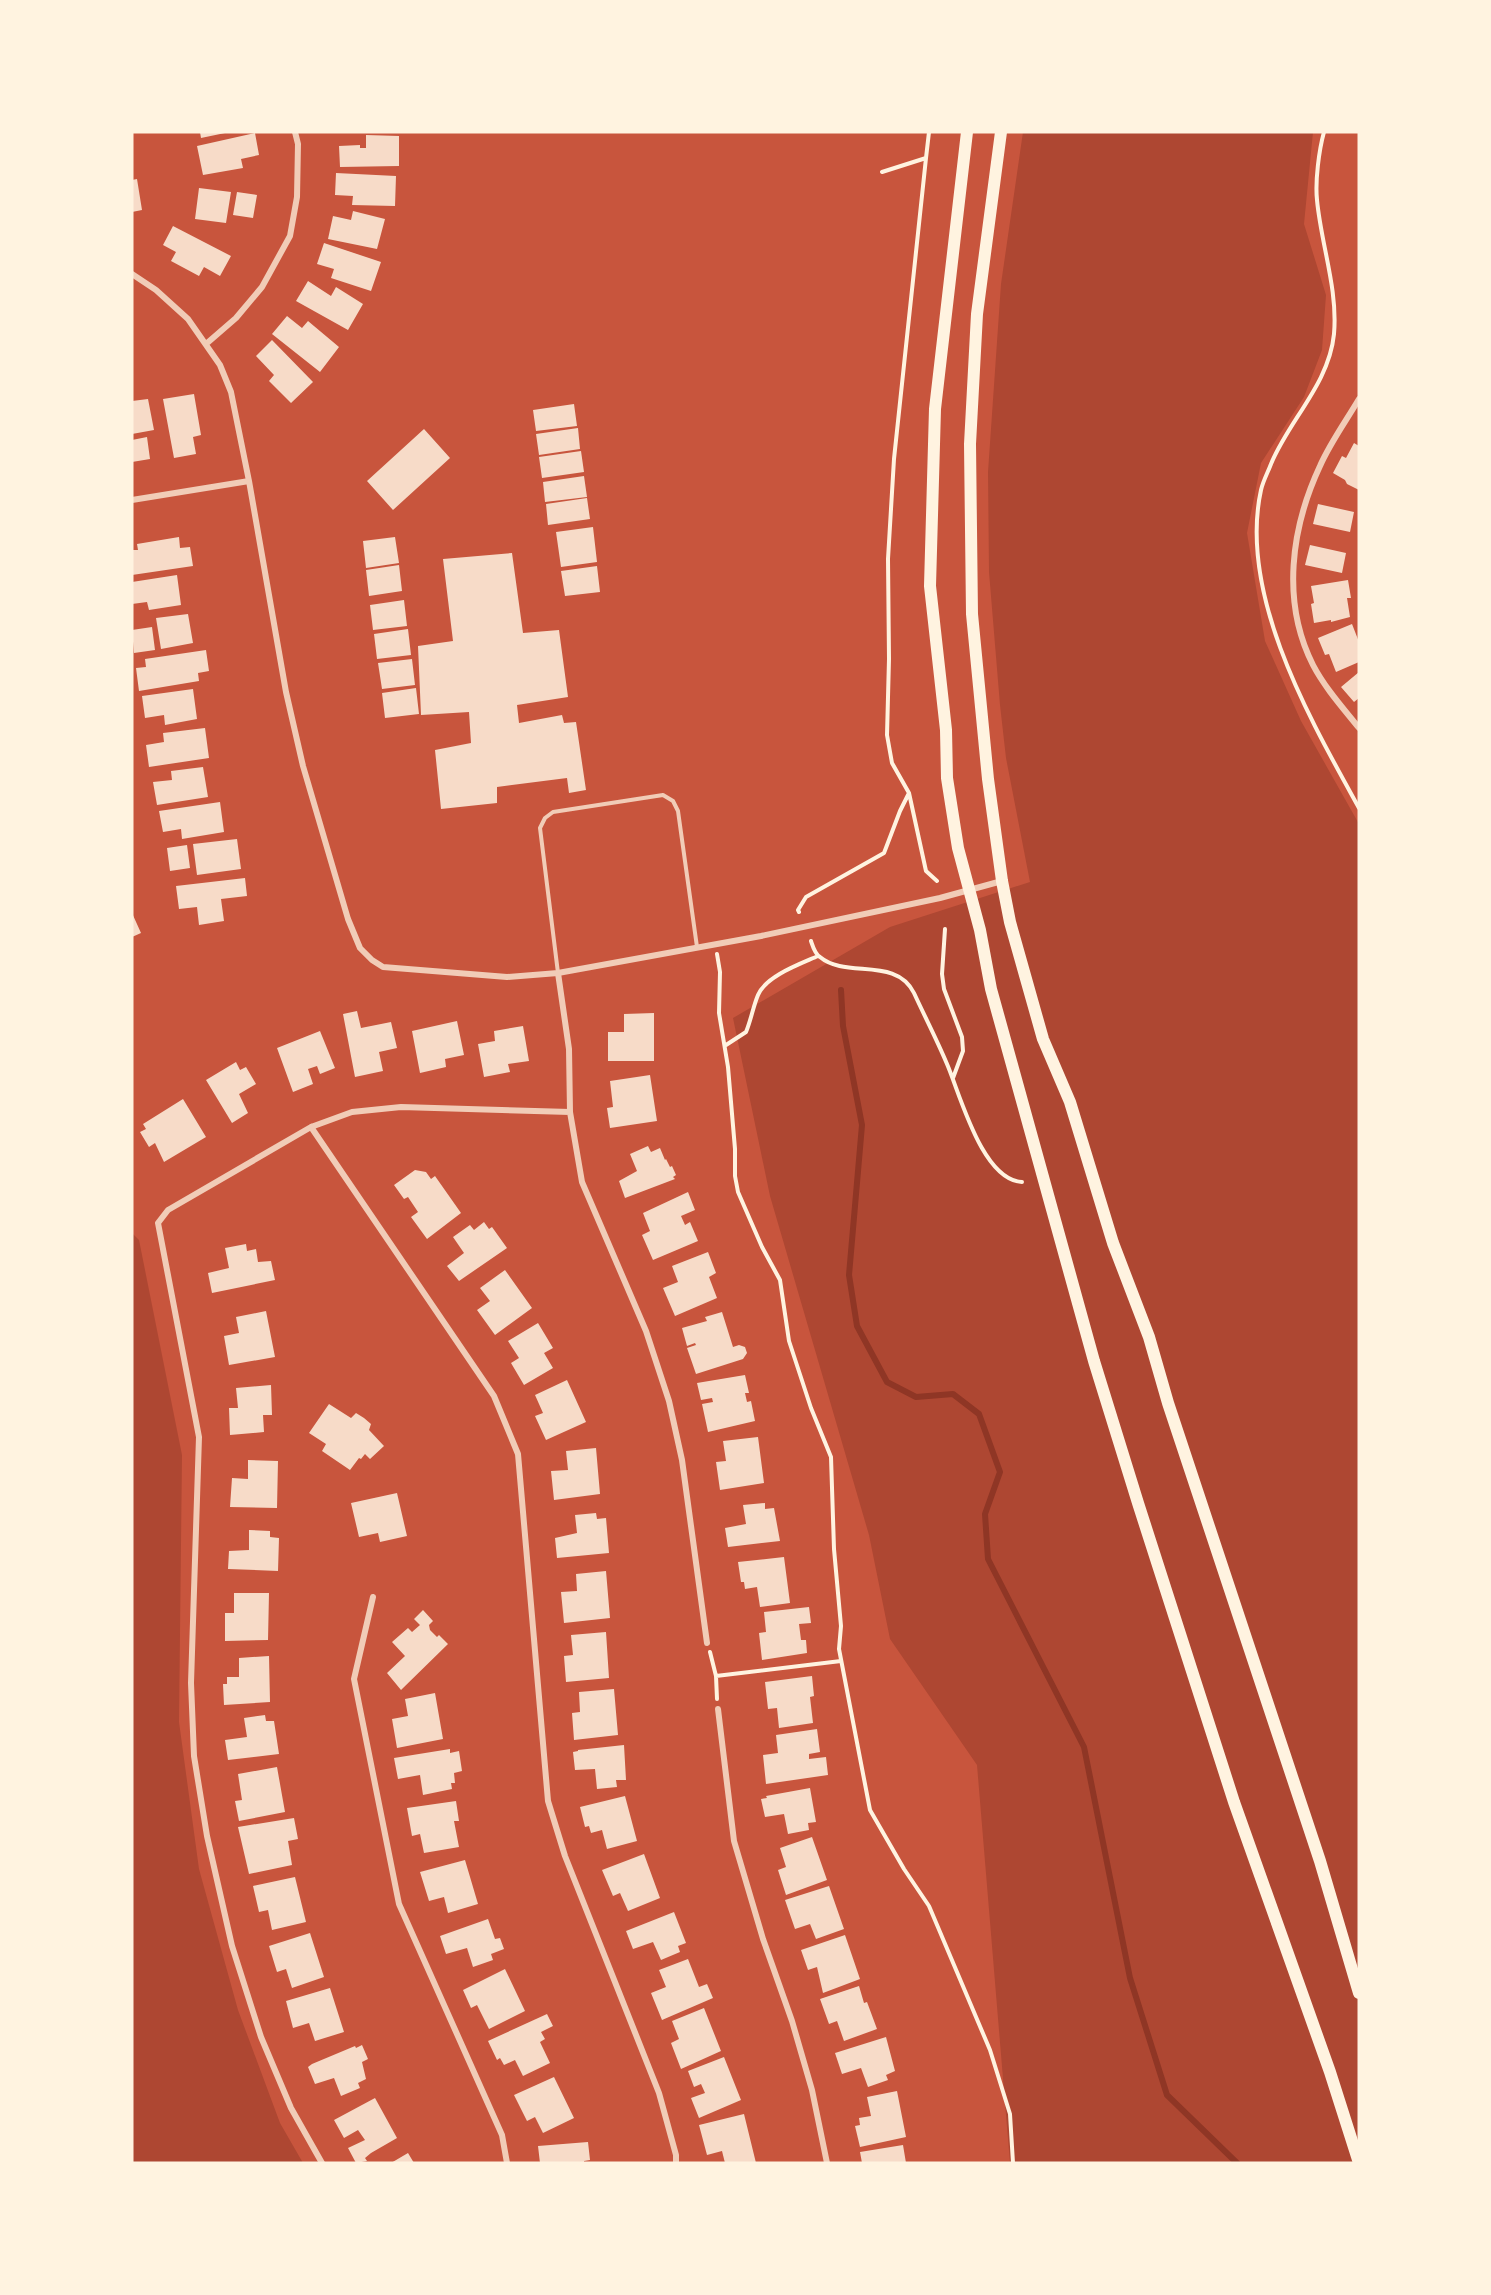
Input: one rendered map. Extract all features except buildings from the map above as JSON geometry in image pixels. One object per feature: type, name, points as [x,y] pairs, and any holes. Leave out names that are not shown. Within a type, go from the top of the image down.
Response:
[{"type":"main road","points":[[967,132],[934,409],[930,586],[946,730],[947,778],[958,848],[980,930],[991,989],[1098,1372],[1234,1802],[1330,2072],[1359,2163]]},
{"type":"main road","points":[[1001,132],[977,314],[970,456],[972,614],[988,779],[1002,881],[1010,922],[1043,1039],[1070,1102],[1113,1243],[1149,1337],[1182,1445],[1243,1623],[1320,1861],[1359,1994]]},
{"type":"street","points":[[206,344],[236,318],[262,287],[290,236],[297,197],[298,144],[295,132]]},
{"type":"street","points":[[132,274],[156,290],[188,319],[220,366],[231,392],[282,671],[303,766],[335,880],[360,948],[372,960],[383,966],[507,977],[558,973],[697,948],[940,898],[1002,881]]},
{"type":"street","points":[[1359,399],[1320,464],[1304,505],[1294,548],[1293,589],[1300,631],[1313,665],[1337,701],[1359,728]]},
{"type":"street","points":[[132,500],[249,481]]},
{"type":"street","points":[[558,973],[569,1049],[570,1112],[582,1182],[646,1331],[669,1401],[682,1460],[707,1643]]},
{"type":"street","points":[[322,2163],[291,2108],[266,2047],[232,1946],[207,1836],[194,1756],[191,1683],[199,1437],[159,1223],[168,1210],[311,1126],[352,1112],[401,1107],[570,1112]]},
{"type":"street","points":[[311,1126],[494,1396],[518,1454],[548,1801],[565,1856],[659,2093],[676,2155],[676,2163]]},
{"type":"street","points":[[373,1597],[354,1679],[399,1904],[502,2135],[507,2163]]},
{"type":"street","points":[[718,1709],[734,1841],[763,1939],[796,2033],[812,2090],[827,2163]]},
{"type":"lane","points":[[558,973],[540,828],[545,818],[553,812],[663,795],[673,801],[678,811],[697,948]]},
{"type":"path","points":[[928,132],[898,408],[888,559],[890,659],[886,735],[892,763],[909,793],[926,871],[937,881]]},
{"type":"path","points":[[882,172],[926,158]]},
{"type":"path","points":[[799,912],[806,897],[884,853],[909,793]]},
{"type":"path","points":[[945,929],[942,974],[944,989],[962,1037],[963,1051],[953,1078]]},
{"type":"path","points":[[811,941],[818,956],[833,965],[876,969],[905,981],[912,990],[953,1078],[962,1109],[988,1156],[998,1170],[1013,1182],[1022,1182]]},
{"type":"path","points":[[716,944],[720,972],[721,1034],[726,1046],[738,1192],[762,1247],[780,1280],[789,1341],[811,1408],[831,1457],[841,1661],[870,1810],[904,1869],[929,1906],[990,2050],[1010,2114],[1013,2163]]},
{"type":"path","points":[[726,1046],[747,1032],[758,994],[767,983],[796,964],[818,956]]},
{"type":"path","points":[[707,1643],[716,1676],[718,1709]]},
{"type":"path","points":[[716,1676],[841,1661]]},
{"type":"shaded area","points":[[1023,132],[1313,132],[1304,224],[1326,295],[1322,350],[1304,397],[1261,463],[1247,533],[1265,641],[1301,721],[1359,824],[1359,2163],[1010,2163],[977,1765],[890,1639],[869,1535],[770,1196],[733,1018],[890,927],[1030,882],[1006,758],[1000,705],[989,572],[988,472],[1001,284]]},
{"type":"shaded area","points":[[132,1233],[139,1240],[182,1455],[179,1722],[199,1869],[238,2010],[280,2123],[303,2163],[132,2163]]},
{"type":"waterway","points":[[841,990],[843,1026],[862,1125],[849,1275],[857,1326],[887,1382],[916,1397],[953,1394],[979,1414],[1000,1472],[985,1514],[988,1559],[1084,1747],[1130,1978],[1167,2095],[1237,2163]]}]
